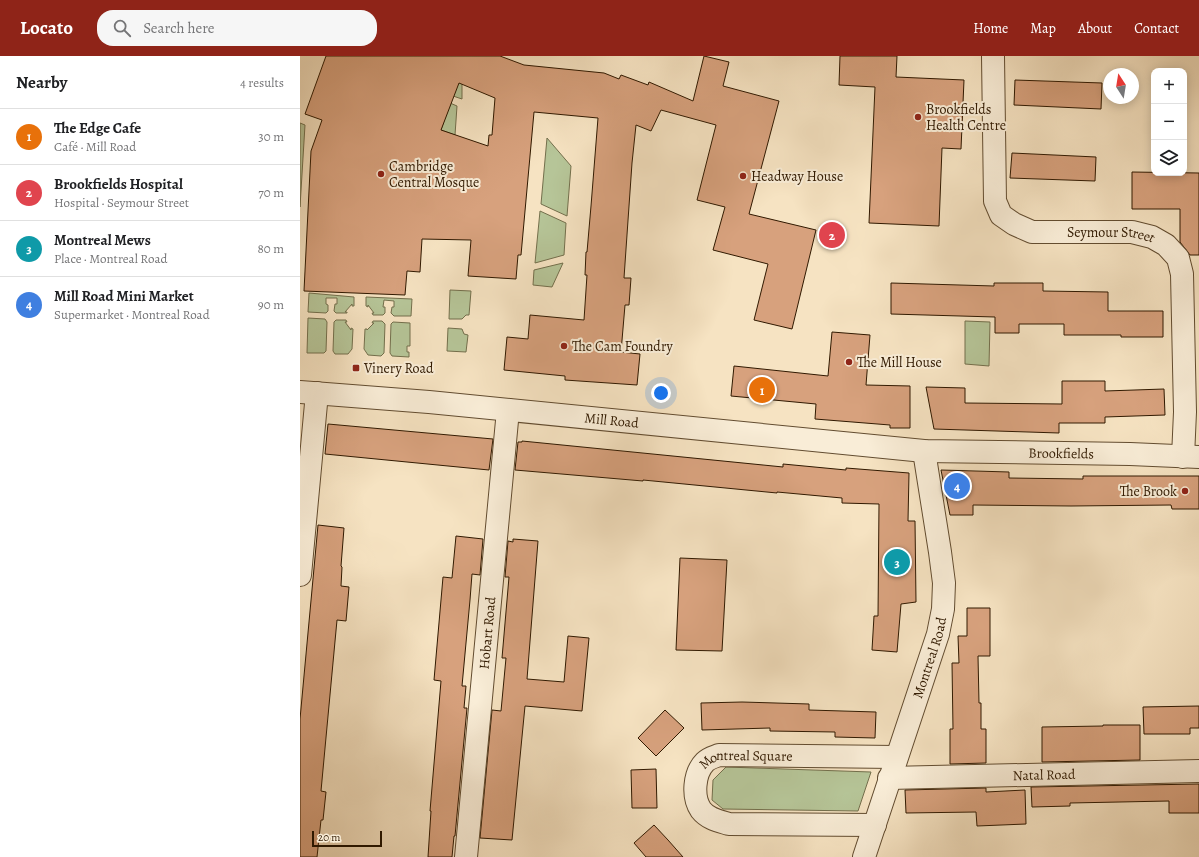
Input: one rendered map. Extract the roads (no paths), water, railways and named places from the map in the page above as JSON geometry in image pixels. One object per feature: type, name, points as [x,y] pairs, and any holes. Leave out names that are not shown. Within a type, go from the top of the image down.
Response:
[{"type":"street","name":"Seymour Street","points":[[993,56],[995,201],[1001,215],[1014,224],[1032,232],[1132,232],[1152,237],[1166,245],[1178,258],[1182,274],[1185,412],[1191,457]]},
{"type":"street","name":"Mill Road","points":[[308,392],[924,450]]},
{"type":"street","points":[[300,575],[308,392]]},
{"type":"street","name":"Hobart Road","points":[[466,857],[508,410]]},
{"type":"street","name":"Brookfields","points":[[924,450],[1130,454],[1191,457]]},
{"type":"street","name":"Montreal Road","points":[[864,857],[938,634],[943,608],[944,584],[924,450]]},
{"type":"street","name":"Montreal Square","points":[[874,825],[729,824],[710,818],[701,810],[696,799],[695,786],[698,774],[704,763],[711,757],[719,755],[896,757]]},
{"type":"street","name":"Natal Road","points":[[890,778],[1199,771]]},
{"type":"place","name":"Brookfields Health Centre","points":[[918,117]]},
{"type":"place","name":"Cambridge Central Mosque","points":[[381,174]]},
{"type":"place","name":"Headway House","points":[[743,176]]},
{"type":"place","name":"Brookfields Hospital","points":[[832,235]]},
{"type":"place","name":"The Cam Foundry","points":[[564,346]]},
{"type":"place","name":"The Mill House","points":[[849,362]]},
{"type":"place","name":"Vinery Road","points":[[356,368]]},
{"type":"place","name":"The Edge Cafe","points":[[762,390]]},
{"type":"place","name":"Mill Road Mini Market","points":[[957,486]]},
{"type":"place","name":"The Brook","points":[[1185,491]]},
{"type":"place","name":"Montreal Mews","points":[[897,562]]}]
